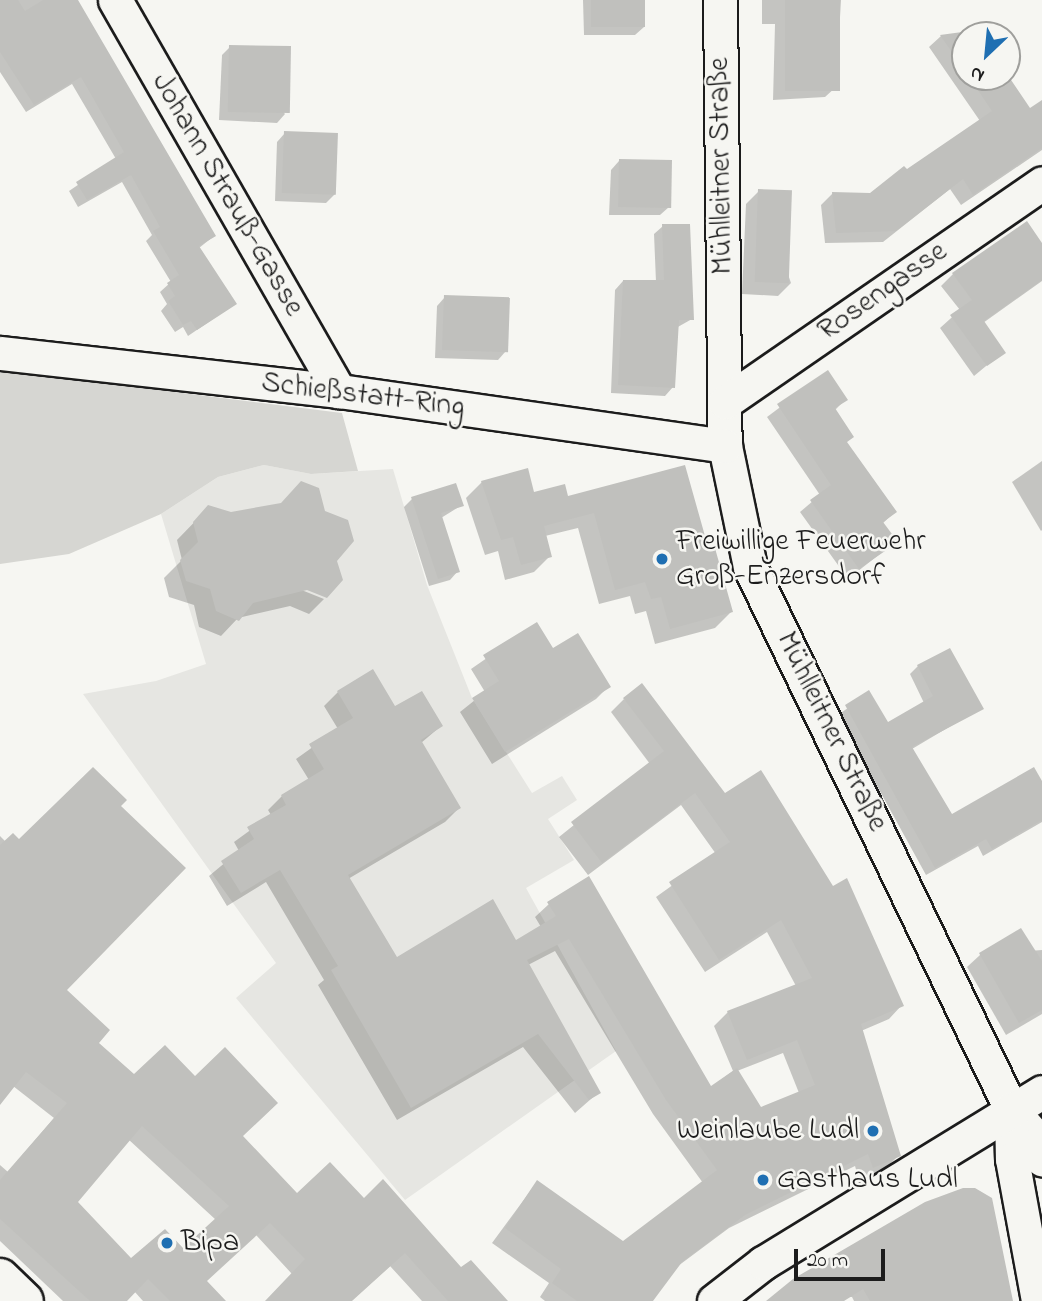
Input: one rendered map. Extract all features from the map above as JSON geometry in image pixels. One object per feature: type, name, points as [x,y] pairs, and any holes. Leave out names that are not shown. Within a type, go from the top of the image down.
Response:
[{"type":"main road","points":[[0,1278],[24,1301]]},
{"type":"street","name":"Johann Strauß-Gasse","points":[[115,0],[339,391]]},
{"type":"street","name":"Mühlleitner Straße","points":[[720,0],[725,446],[750,567],[1011,1109]]},
{"type":"street","name":"Rosengasse","points":[[725,402],[1042,183]]},
{"type":"street","name":"Schießstatt-Ring","points":[[0,353],[339,391],[725,446]]},
{"type":"street","points":[[714,1301],[763,1263],[1042,1092]]},
{"type":"street","points":[[1011,1109],[1037,1139],[1042,1160]]},
{"type":"street","points":[[1011,1109],[1012,1159],[1038,1301]]},
{"type":"shaded area","points":[[0,370],[342,413],[358,471],[311,474],[264,465],[218,477],[161,514],[69,554],[0,564]]},
{"type":"shaded area","points":[[264,465],[311,474],[393,469],[427,585],[472,698],[532,793],[562,776],[577,800],[548,819],[574,860],[526,888],[616,1051],[405,1200],[236,998],[276,963],[83,694],[156,681],[206,664],[161,514],[218,477]]},
{"type":"building","points":[[0,0],[18,0],[25,11],[43,0],[78,0],[216,236],[199,246],[237,304],[197,330],[191,321],[183,325],[168,301],[175,296],[167,283],[179,275],[153,231],[160,227],[131,175],[87,200],[76,182],[124,152],[81,77],[34,105],[0,52]]},
{"type":"building","points":[[591,0],[645,0],[645,27],[591,27]]},
{"type":"building","points":[[785,0],[840,0],[840,91],[785,91]]},
{"type":"building","points":[[951,34],[951,51],[940,35]]},
{"type":"building","points":[[229,45],[291,46],[290,113],[228,112]]},
{"type":"building","points":[[978,91],[1018,91],[1030,108],[1042,100],[1042,148],[973,195],[963,179],[896,231],[836,233],[832,192],[870,193],[904,166],[907,169],[992,111]]},
{"type":"building","points":[[284,131],[338,133],[336,195],[282,193]]},
{"type":"building","points":[[619,159],[672,160],[671,208],[618,207]]},
{"type":"building","points":[[758,189],[792,190],[789,283],[755,282]]},
{"type":"building","points":[[1027,221],[1042,243],[1042,280],[984,321],[1006,353],[987,366],[950,315],[972,300],[952,273]]},
{"type":"building","points":[[662,224],[690,224],[694,320],[679,320],[675,388],[618,385],[623,280],[664,280]]},
{"type":"building","points":[[444,295],[510,297],[508,352],[442,350]]},
{"type":"building","points":[[828,370],[848,400],[835,408],[854,437],[847,442],[897,512],[883,522],[898,542],[859,569],[810,500],[831,485],[777,404]]},
{"type":"building","name":"Freiwillige Feuerwehr Groß-Enzersdorf","points":[[685,465],[705,536],[711,534],[733,612],[670,629],[661,597],[651,599],[645,582],[615,590],[594,513],[544,526],[552,557],[521,565],[513,537],[501,540],[481,481],[528,468],[534,492],[565,484],[568,496]]},
{"type":"building","points":[[301,481],[319,488],[325,511],[348,520],[354,541],[337,561],[343,580],[327,598],[307,590],[253,603],[239,621],[216,611],[210,589],[186,581],[180,560],[198,542],[193,522],[208,505],[231,512],[281,503]]},
{"type":"building","points":[[456,483],[464,506],[441,513],[460,572],[438,579],[411,497]]},
{"type":"building","points":[[537,622],[553,648],[578,633],[611,687],[505,752],[472,698],[499,681],[483,655]]},
{"type":"building","points":[[950,648],[984,709],[912,747],[952,814],[1034,767],[1042,781],[1042,820],[992,849],[986,839],[935,868],[845,705],[869,690],[888,722],[933,696],[917,665]]},
{"type":"building","points":[[373,669],[395,706],[422,691],[443,726],[421,740],[461,808],[348,875],[397,957],[493,899],[516,940],[556,916],[547,902],[589,876],[711,1086],[737,1068],[761,1107],[815,1085],[797,1040],[747,1060],[727,1011],[812,978],[781,920],[719,960],[669,882],[730,842],[695,793],[602,863],[571,822],[664,751],[623,698],[642,683],[725,793],[761,770],[833,886],[847,878],[904,1006],[861,1024],[901,1156],[873,1168],[868,1154],[745,1215],[682,1262],[653,1301],[577,1301],[552,1283],[561,1269],[505,1228],[537,1180],[623,1241],[717,1170],[666,1100],[569,939],[527,960],[601,1093],[589,1100],[538,1034],[411,1108],[331,970],[338,966],[280,870],[241,893],[221,861],[254,839],[247,827],[286,805],[281,795],[324,769],[309,744],[353,718],[337,691]]},
{"type":"building","points":[[93,767],[127,800],[121,806],[186,868],[67,990],[110,1030],[99,1043],[134,1074],[165,1045],[195,1076],[225,1047],[278,1103],[243,1136],[297,1193],[330,1162],[364,1198],[383,1179],[461,1267],[471,1260],[508,1301],[448,1301],[405,1253],[352,1301],[265,1301],[305,1259],[270,1223],[207,1281],[226,1301],[170,1301],[148,1279],[127,1301],[90,1301],[0,1219],[0,1180],[67,1103],[26,1072],[0,1105],[0,845],[13,833],[19,839]],"holes":[[[142,1126],[229,1206],[183,1248],[165,1229],[131,1258],[78,1202]]]},
{"type":"building","points":[[1021,928],[1042,961],[1042,1010],[1019,1023],[979,953]]},
{"type":"building","points":[[963,1188],[975,1188],[992,1198],[1013,1301],[870,1301],[863,1289],[844,1301],[766,1301],[793,1279],[925,1202]]},
{"type":"place","name":"Freiwillige Feuerwehr Groß-Enzersdorf","points":[[662,559]]},
{"type":"place","name":"Weinlaube Ludl","points":[[873,1131]]},
{"type":"place","name":"Gasthaus Ludl","points":[[763,1180]]},
{"type":"place","name":"Bipa","points":[[167,1243]]}]
